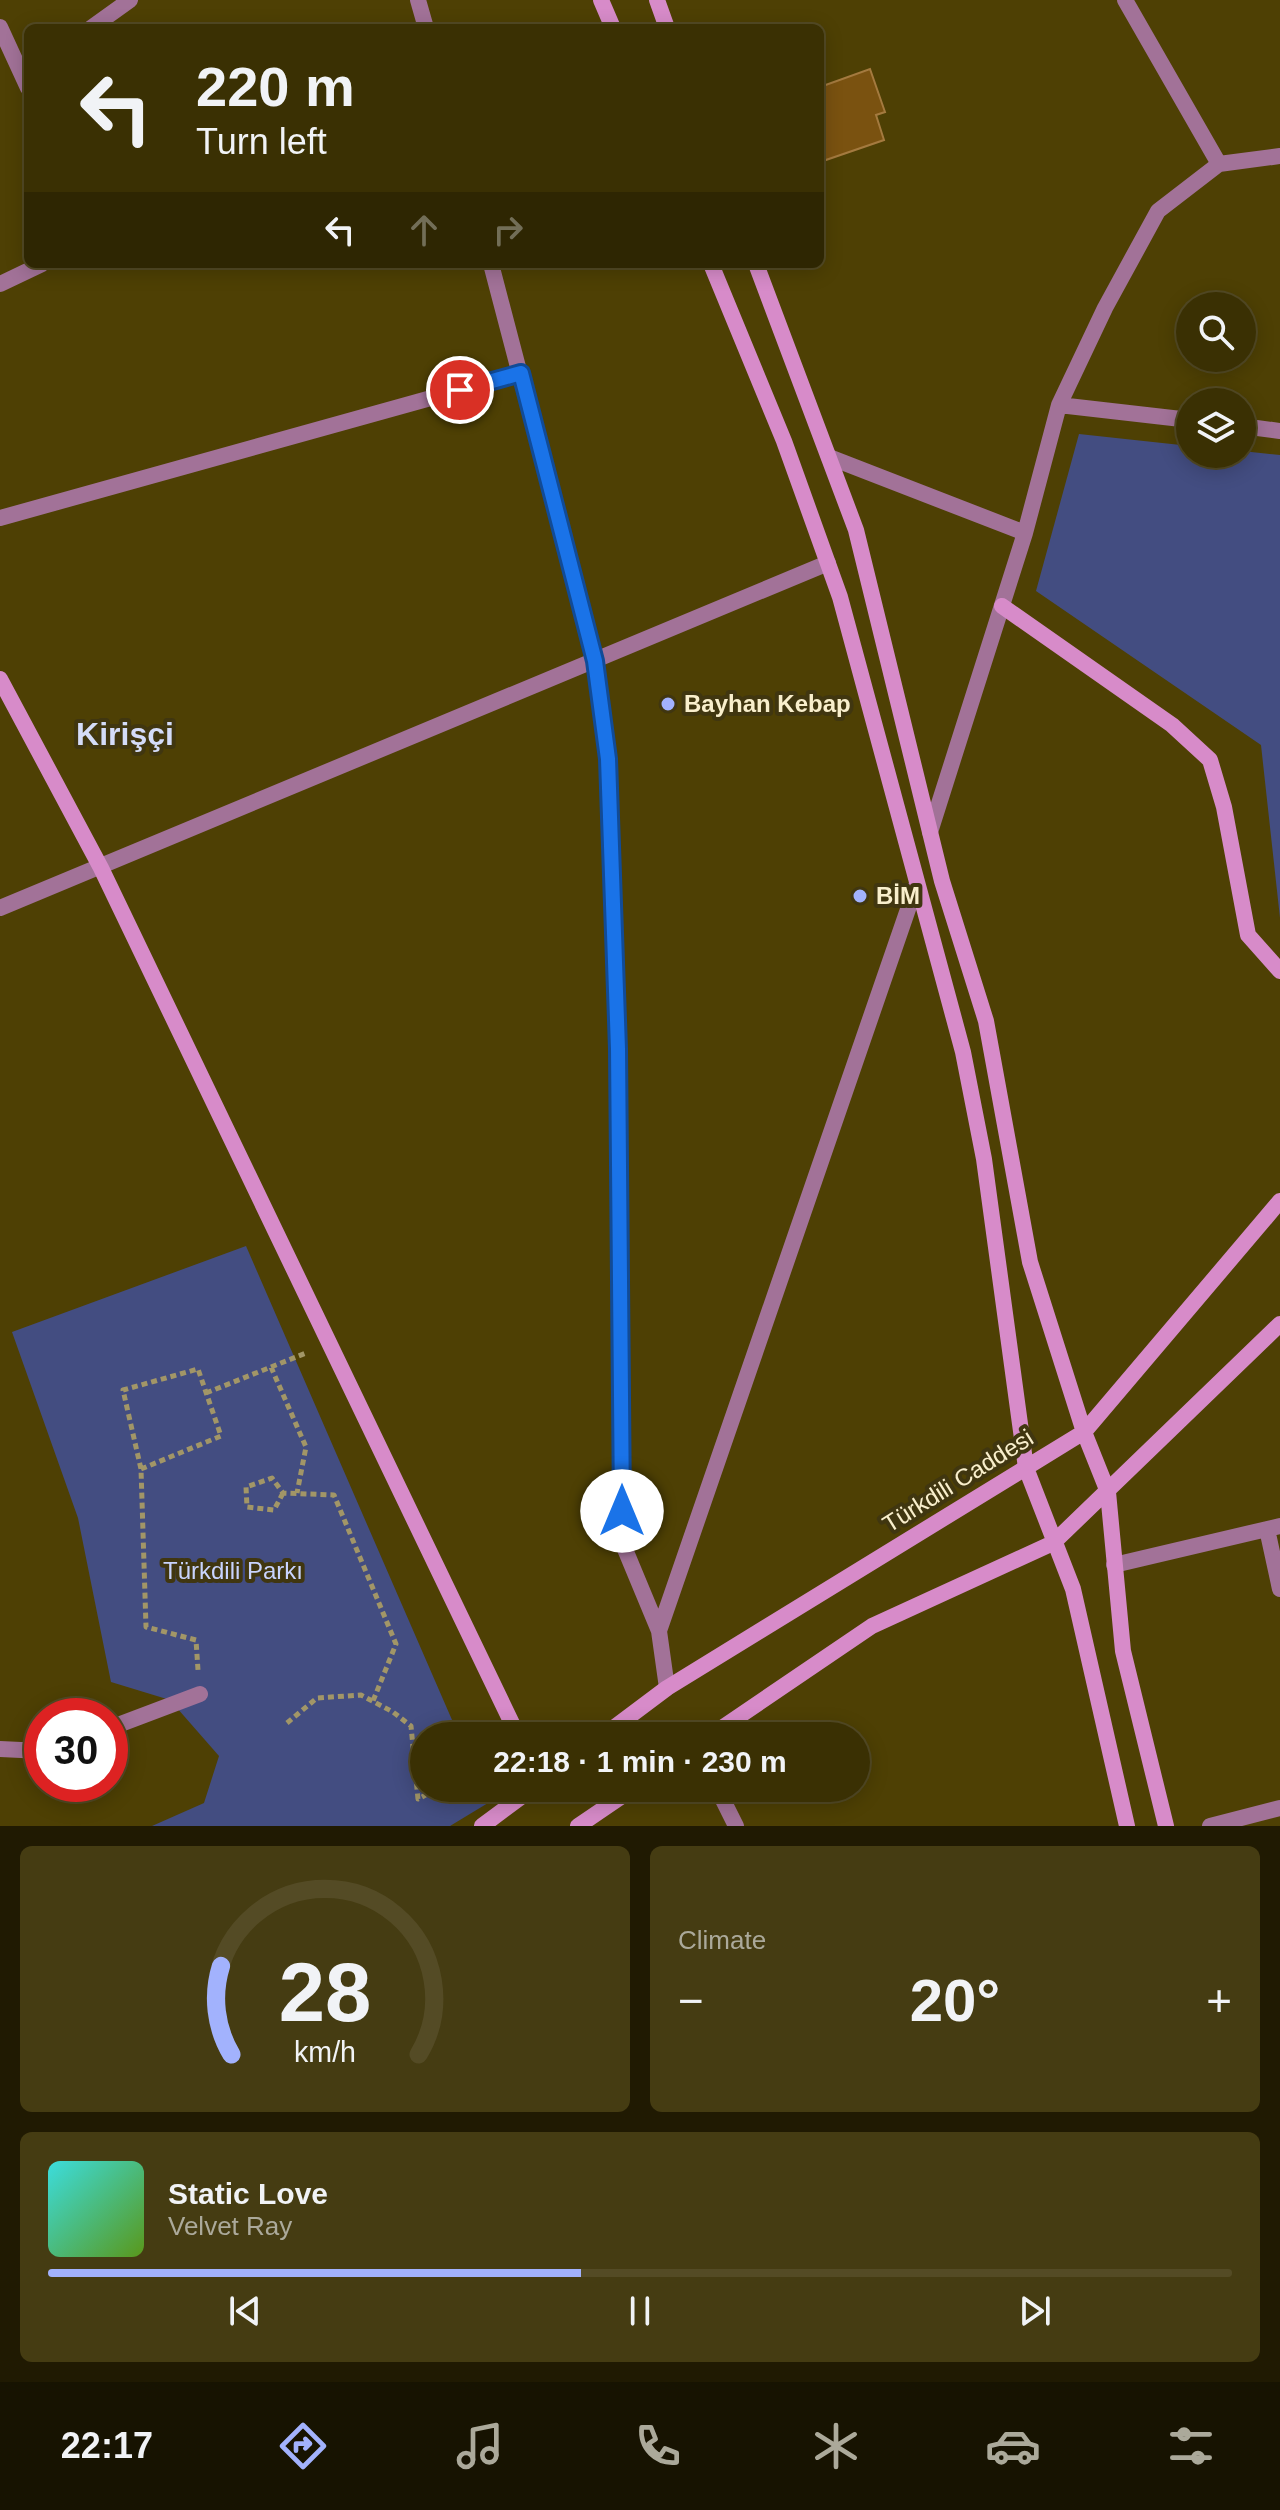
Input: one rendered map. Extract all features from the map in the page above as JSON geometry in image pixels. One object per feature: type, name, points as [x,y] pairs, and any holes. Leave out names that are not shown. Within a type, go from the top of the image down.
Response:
[{"type":"main road","points":[[601,0],[611,24]]},
{"type":"main road","points":[[657,0],[666,24]]},
{"type":"main road","points":[[713,268],[784,441],[828,563],[963,1052],[984,1159],[1026,1468],[1073,1589],[1127,1826]]},
{"type":"main road","points":[[758,268],[856,530],[930,832],[986,1021],[1030,1262],[1084,1432],[1108,1492],[1123,1651],[1166,1826]]},
{"type":"main road","points":[[1002,606],[1172,725],[1210,760],[1224,807],[1248,935],[1280,971]]},
{"type":"main road","points":[[0,679],[101,868],[511,1722]]},
{"type":"main road","name":"Türkdili Caddesi","points":[[622,1722],[667,1688],[1084,1432],[1280,1201]]},
{"type":"main road","points":[[731,1722],[872,1626],[1053,1543],[1280,1324]]},
{"type":"main road","points":[[482,1826],[514,1802]]},
{"type":"main road","points":[[578,1826],[613,1802]]},
{"type":"street","points":[[97,24],[130,0]]},
{"type":"street","points":[[418,0],[425,24]]},
{"type":"street","points":[[1125,0],[1219,164]]},
{"type":"street","points":[[0,27],[24,75]]},
{"type":"street","points":[[930,832],[1025,533],[1059,405],[1105,308],[1158,211],[1219,164],[1280,156]]},
{"type":"street","points":[[0,284],[34,268]]},
{"type":"street","points":[[492,268],[595,661],[608,759],[618,1034],[622,1542],[659,1631],[667,1688]]},
{"type":"street","points":[[0,518],[521,373]]},
{"type":"street","points":[[1059,405],[1176,418]]},
{"type":"street","points":[[1256,428],[1280,431]]},
{"type":"street","points":[[829,457],[1025,533]]},
{"type":"street","points":[[0,908],[828,563]]},
{"type":"street","points":[[659,1631],[916,886]]},
{"type":"street","points":[[1114,1565],[1274,1528],[1280,1589]]},
{"type":"street","points":[[128,1721],[200,1694]]},
{"type":"street","points":[[0,1749],[24,1750]]},
{"type":"street","points":[[724,1802],[736,1826]]},
{"type":"street","points":[[1210,1826],[1280,1808]]},
{"type":"path","points":[[206,1393],[329,1344]]},
{"type":"path","points":[[271,1367],[306,1447],[297,1493]]},
{"type":"path","points":[[141,1469],[221,1436],[198,1369],[123,1390],[141,1469],[146,1627],[196,1640],[200,1694]]},
{"type":"path","points":[[272,1478],[283,1493],[274,1510],[247,1507],[246,1487],[272,1478]]},
{"type":"path","points":[[283,1493],[334,1495],[396,1644],[373,1701]]},
{"type":"path","points":[[287,1723],[317,1698],[361,1695],[410,1725]]},
{"type":"green space","points":[[1079,434],[1176,444],[1176,468],[1256,468],[1256,452],[1280,455],[1280,918],[1261,745],[1036,591]]},
{"type":"green space","name":"Türkdili Parkı","points":[[246,1246],[453,1722],[410,1722],[410,1802],[488,1803],[450,1826],[152,1826],[204,1803],[219,1756],[170,1700],[111,1682],[78,1518],[12,1332]]},
{"type":"building","points":[[870,69],[885,112],[876,115],[884,140],[824,161],[824,86]]},
{"type":"place","name":"Bayhan Kebap","points":[[668,704]]},
{"type":"place","name":"BİM","points":[[860,896]]},
{"type":"district","name":"Kirişçi","points":[[125,734]]},
{"type":"route","points":[[460,390],[521,373],[595,661],[608,759],[618,1049],[622,1511]]}]
